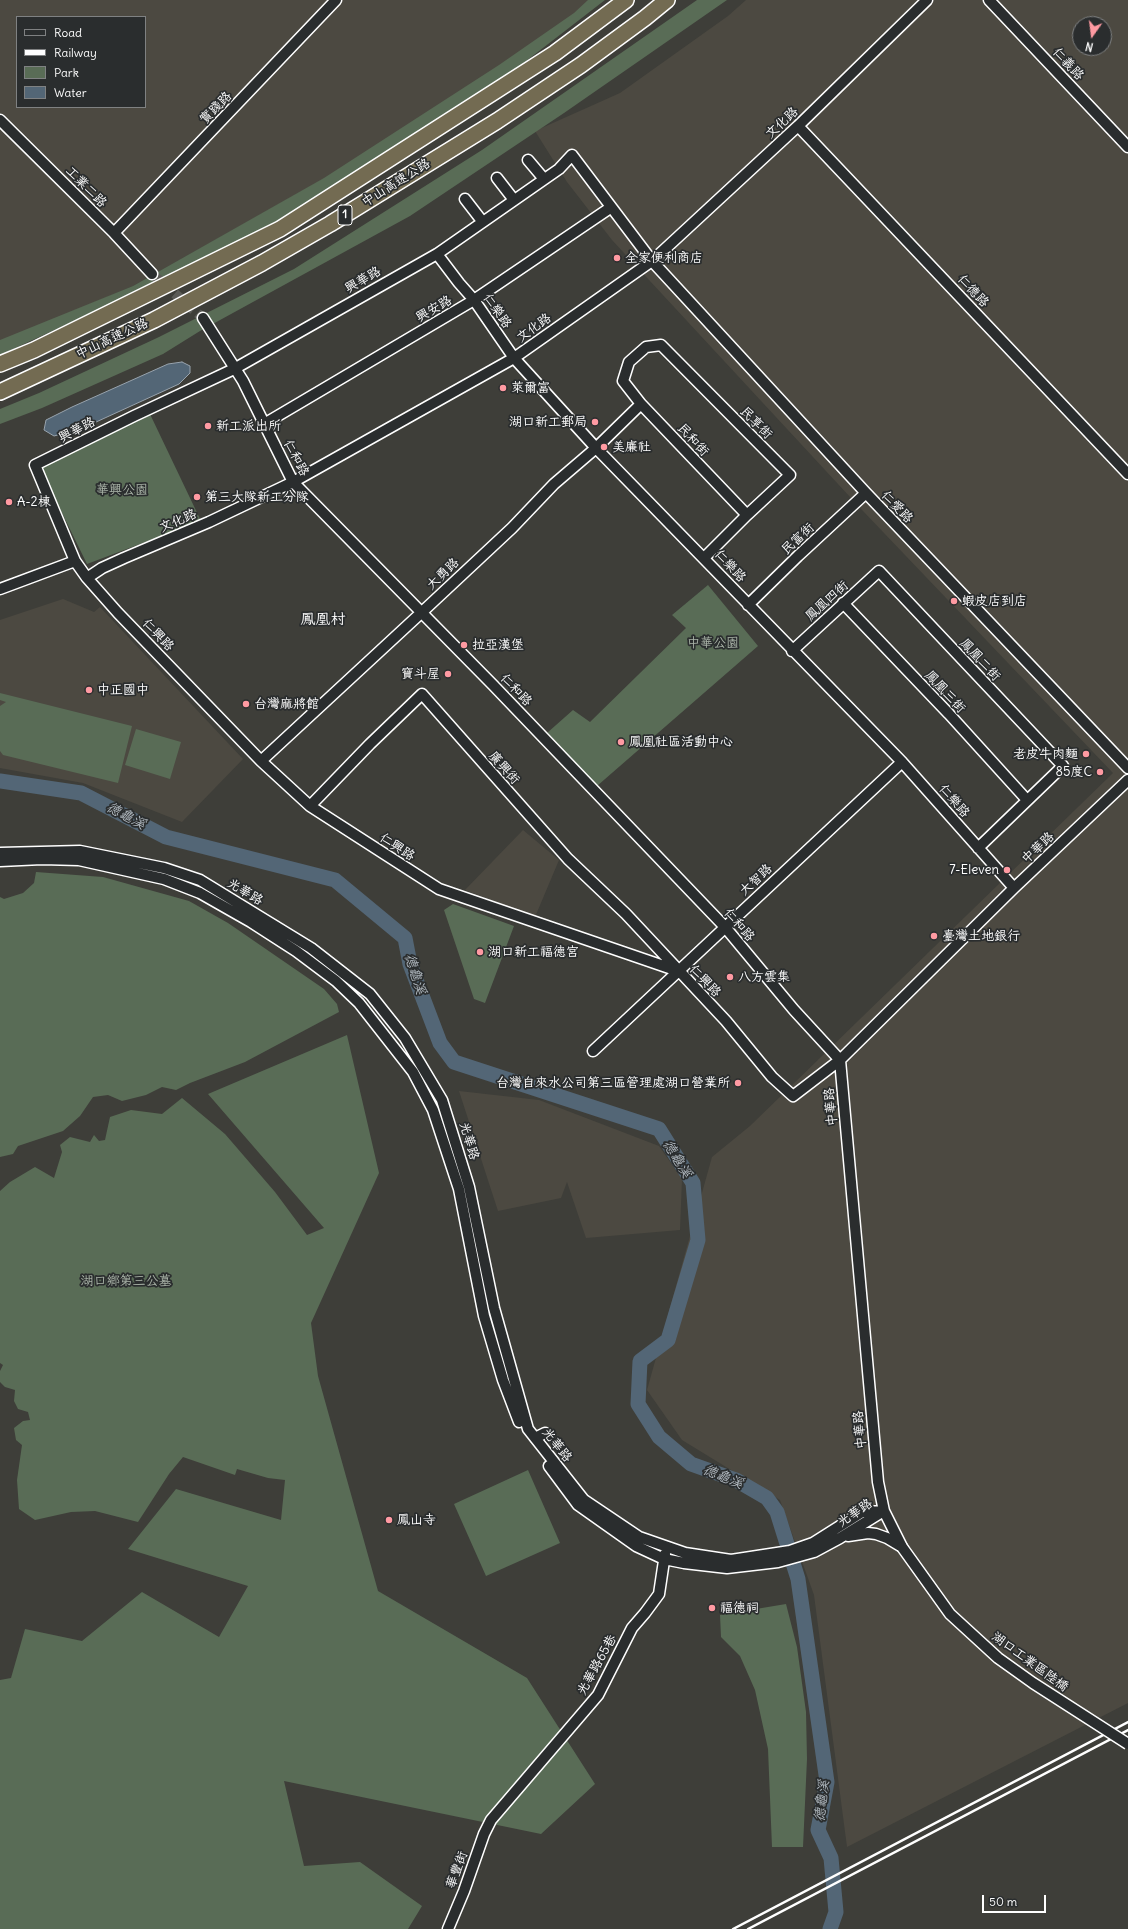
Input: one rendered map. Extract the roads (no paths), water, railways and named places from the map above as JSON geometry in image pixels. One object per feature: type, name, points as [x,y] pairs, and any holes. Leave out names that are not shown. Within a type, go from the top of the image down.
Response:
[{"type":"highway","name":"中山高速公路","points":[[0,364],[34,350],[280,229],[555,53],[626,0]]},
{"type":"highway","name":"中山高速公路","points":[[0,392],[154,320],[262,263],[330,224],[497,121],[581,65],[667,0]]},
{"type":"street","name":"實踐路","points":[[114,234],[336,0]]},
{"type":"street","name":"文化路","points":[[87,578],[102,568],[196,528],[293,482],[514,358],[652,261],[798,126],[927,0]]},
{"type":"street","name":"仁義路","points":[[990,0],[1128,147]]},
{"type":"street","name":"工業二路","points":[[0,120],[152,274]]},
{"type":"street","name":"仁德路","points":[[798,126],[1128,474]]},
{"type":"street","name":"興華路","points":[[35,466],[134,416],[234,369],[437,254],[482,221],[559,169],[572,155],[610,208],[652,261]]},
{"type":"street","points":[[528,160],[544,179]]},
{"type":"street","points":[[497,178],[514,200]]},
{"type":"street","points":[[465,199],[482,221]]},
{"type":"street","name":"興安路","points":[[264,424],[474,300],[610,208]]},
{"type":"street","name":"仁樂路","points":[[437,254],[474,300],[514,358],[596,448],[704,558],[792,651],[902,762],[1014,888]]},
{"type":"street","name":"仁愛路","points":[[652,261],[866,493],[1128,768]]},
{"type":"street","name":"仁和路","points":[[203,318],[254,402],[293,482],[493,685],[724,927],[794,1010],[840,1060]]},
{"type":"street","name":"民享街","points":[[623,381],[629,362],[646,347],[661,345],[790,475],[704,558]]},
{"type":"street","name":"民和街","points":[[623,381],[641,404],[747,515]]},
{"type":"street","name":"大勇路","points":[[261,761],[512,528],[554,484],[596,448],[641,404]]},
{"type":"street","name":"仁興路","points":[[35,466],[75,561],[87,578],[118,613],[261,761],[310,806],[439,889],[678,971],[726,1022],[772,1077],[793,1096],[840,1060]]},
{"type":"street","name":"民富街","points":[[748,605],[866,493]]},
{"type":"street","points":[[0,589],[75,561]]},
{"type":"street","name":"鳳凰四街","points":[[792,651],[879,571]]},
{"type":"street","name":"鳳凰二街","points":[[879,571],[1063,766],[1027,800]]},
{"type":"street","name":"鳳凰三街","points":[[843,603],[949,714],[1027,800]]},
{"type":"street","name":"廣興街","points":[[310,806],[370,744],[422,694],[568,859],[626,914],[678,971]]},
{"type":"street","name":"大智路","points":[[593,1051],[902,762]]},
{"type":"street","name":"中華路","points":[[902,1547],[884,1511],[878,1482],[840,1060],[1014,888],[1128,780]]},
{"type":"street","points":[[978,848],[1027,800]]},
{"type":"street","name":"光華路","points":[[3,856],[80,851],[132,866],[164,878],[200,893],[251,922],[296,951],[336,981],[359,1003],[413,1072],[433,1110],[439,1138],[459,1189],[484,1316],[503,1380],[522,1431],[578,1505],[636,1546],[664,1559],[727,1568],[795,1553],[814,1552],[884,1511]]},
{"type":"street","name":"光華路","points":[[132,866],[164,868],[200,880],[311,948],[370,994],[404,1038],[442,1100],[469,1187],[498,1307],[516,1394],[528,1429],[584,1500],[639,1536],[685,1553],[731,1560],[781,1557]]},
{"type":"street","points":[[535,1438],[545,1433]]},
{"type":"street","name":"光華路","points":[[795,1553],[862,1512],[884,1511]]},
{"type":"street","points":[[840,1538],[868,1533],[887,1538],[902,1547]]},
{"type":"street","name":"光華路65巷","points":[[491,1820],[598,1695],[632,1628],[646,1613],[658,1594],[666,1546]]},
{"type":"street","name":"湖口工業區陸橋","points":[[902,1547],[950,1614],[998,1658],[1033,1683],[1128,1744]]},
{"type":"street","name":"華豐街","points":[[448,1929],[464,1891],[484,1834],[491,1820]]},
{"type":"water","points":[[182,362],[190,366],[190,373],[179,384],[83,428],[54,436],[44,430],[46,420],[72,407],[168,364]]},
{"type":"waterway","name":"德龜溪","points":[[0,781],[81,793],[166,837],[335,880],[405,938],[410,964],[440,1043],[454,1062],[659,1129],[693,1183],[698,1240],[668,1340],[640,1361],[638,1404],[659,1437],[691,1464],[736,1480],[767,1498],[777,1512],[798,1579],[827,1782],[818,1830],[831,1858],[836,1912],[830,1929]]},
{"type":"tunnel","points":[[152,274],[203,318]]},
{"type":"railway","points":[[733,1929],[1128,1722]]},
{"type":"railway","points":[[748,1929],[1128,1730]]},
{"type":"place","name":"全家便利商店","points":[[617,258]]},
{"type":"place","name":"萊爾富","points":[[503,388]]},
{"type":"place","name":"湖口新工郵局","points":[[595,422]]},
{"type":"place","name":"新工派出所","points":[[208,426]]},
{"type":"place","name":"美廉社","points":[[604,447]]},
{"type":"place","name":"第三大隊新工分隊","points":[[197,497]]},
{"type":"place","name":"A-2棟","points":[[9,502]]},
{"type":"place","name":"蝦皮店到店","points":[[954,601]]},
{"type":"place","name":"拉亞漢堡","points":[[464,645]]},
{"type":"place","name":"寶斗屋","points":[[448,674]]},
{"type":"place","name":"中正國中","points":[[89,690]]},
{"type":"place","name":"台灣麻將館","points":[[246,704]]},
{"type":"place","name":"鳳凰社區活動中心","points":[[621,742]]},
{"type":"place","name":"老皮牛肉麵","points":[[1086,754]]},
{"type":"place","name":"85度C","points":[[1100,772]]},
{"type":"place","name":"7-Eleven","points":[[1007,870]]},
{"type":"place","name":"臺灣土地銀行","points":[[934,936]]},
{"type":"place","name":"湖口新工福德宮","points":[[480,952]]},
{"type":"place","name":"八方雲集","points":[[730,977]]},
{"type":"place","name":"台灣自來水公司第三區管理處湖口營業所","points":[[738,1083]]},
{"type":"place","name":"鳳山寺","points":[[389,1520]]},
{"type":"place","name":"福德祠","points":[[712,1608]]},
{"type":"district","name":"鳳凰村","points":[[323,620]]},
{"type":"park label","name":"華興公園","points":[[122,490]]},
{"type":"park label","name":"中華公園","points":[[713,643]]},
{"type":"park label","name":"湖口鄉第三公墓","points":[[126,1281]]}]
